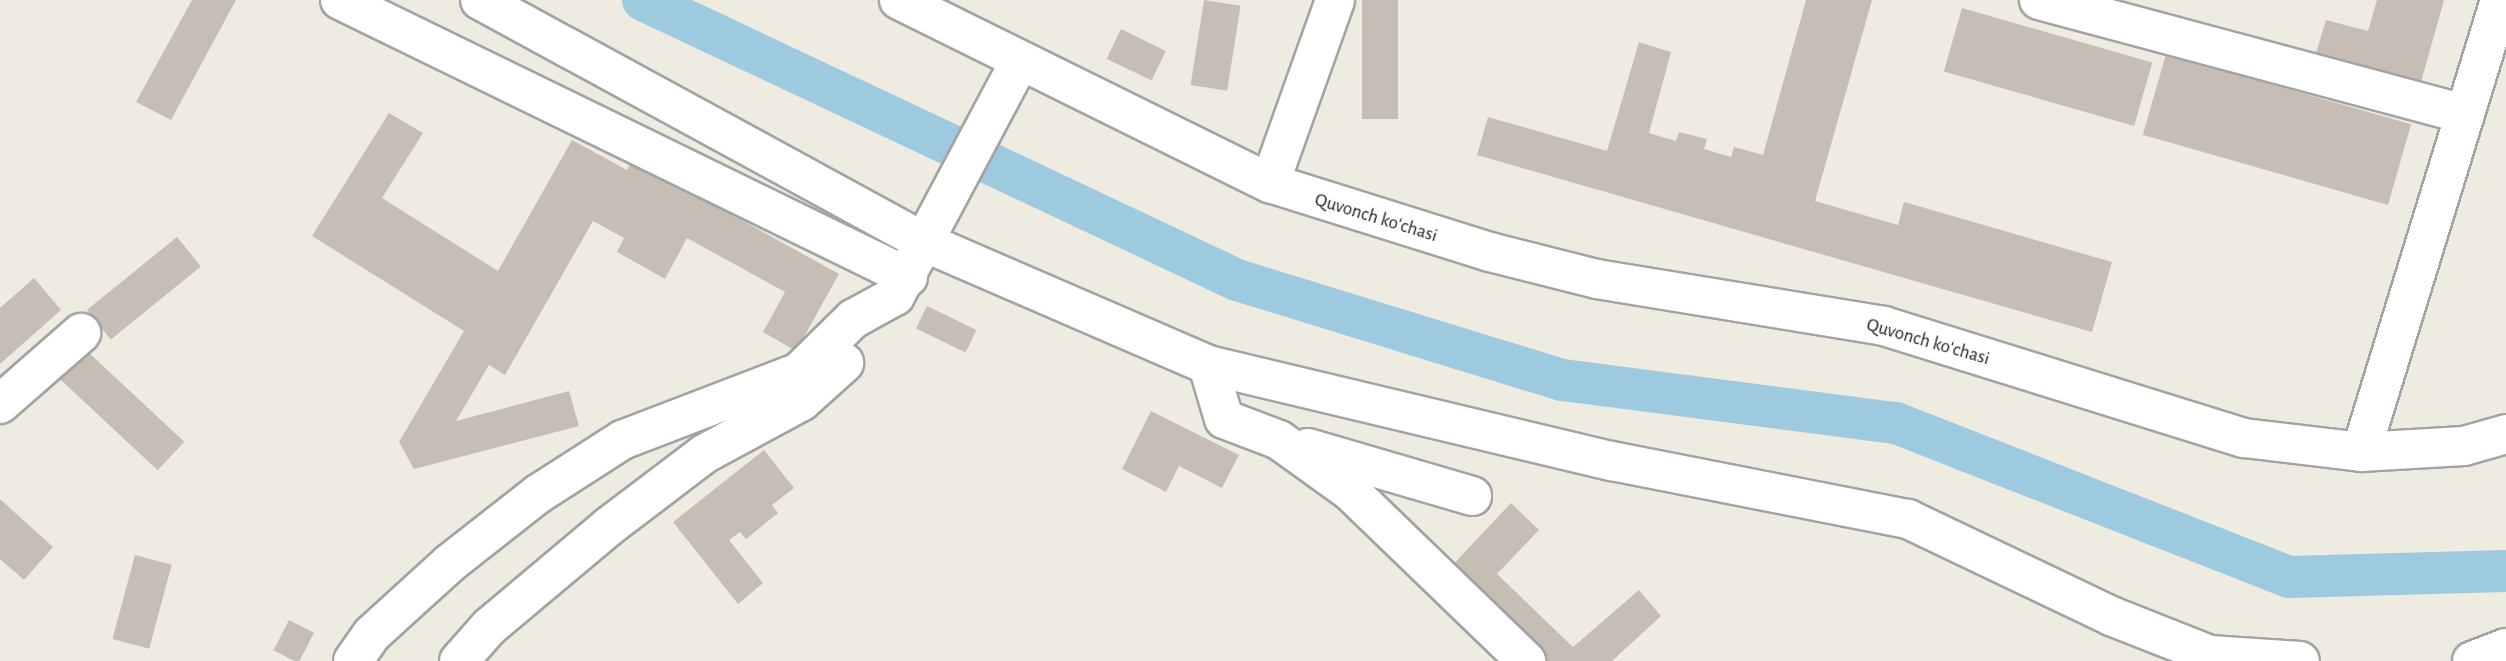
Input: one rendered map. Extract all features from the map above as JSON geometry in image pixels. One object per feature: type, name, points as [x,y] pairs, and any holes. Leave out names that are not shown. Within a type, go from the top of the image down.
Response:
[{"type":"street","points":[[340,0],[901,286]]},
{"type":"street","points":[[480,0],[924,242],[1208,365],[1612,461],[1908,519],[2111,616],[2210,655],[2300,661]]},
{"type":"street","name":"Quvonch koʻchasi","points":[[899,0],[1270,183],[1367,217],[1597,279],[1884,326],[2244,438],[2361,452],[2464,446],[2506,434]]},
{"type":"street","points":[[1270,183],[1335,0]]},
{"type":"street","points":[[2039,0],[2465,114]]},
{"type":"street","points":[[2361,452],[2500,0]]},
{"type":"street","points":[[459,661],[489,627],[693,462],[802,401],[871,339],[1020,61]]},
{"type":"street","points":[[353,661],[372,634],[450,563],[538,494],[622,440],[799,372],[853,319],[901,286]]},
{"type":"street","points":[[0,404],[81,333]]},
{"type":"street","points":[[1208,365],[1224,419],[1279,440],[1472,496]]},
{"type":"street","points":[[1279,440],[1350,491],[1525,661]]},
{"type":"street","points":[[2472,661],[2506,648]]},
{"type":"building","points":[[192,0],[236,0],[171,120],[136,102]]},
{"type":"building","points":[[1204,0],[1241,6],[1227,91],[1191,85]]},
{"type":"building","points":[[1362,0],[1398,0],[1398,119],[1362,119]]},
{"type":"building","points":[[1806,0],[1872,0],[1815,201],[1898,225],[1904,202],[2112,262],[2092,332],[1477,155],[1488,117],[1607,151],[1639,42],[1671,52],[1649,133],[1676,141],[1679,132],[1707,139],[1704,149],[1731,157],[1734,147],[1763,155]]},
{"type":"building","points":[[2377,0],[2444,0],[2421,82],[2316,53],[2326,20],[2368,31]]},
{"type":"building","points":[[1962,8],[2152,63],[2134,126],[1944,71]]},
{"type":"building","points":[[1121,29],[1166,51],[1151,81],[1107,59]]},
{"type":"building","points":[[2166,54],[2411,124],[2388,205],[2143,135]]},
{"type":"building","points":[[389,113],[423,133],[382,198],[498,271],[572,140],[627,170],[633,160],[839,274],[796,351],[763,332],[785,292],[687,238],[665,279],[617,252],[624,238],[593,221],[505,375],[489,365],[456,421],[569,391],[579,426],[414,469],[399,442],[464,331],[312,236]]},
{"type":"building","points":[[177,237],[201,267],[111,340],[87,310]]},
{"type":"building","points":[[34,278],[61,310],[0,364],[0,308]]},
{"type":"building","points":[[927,306],[976,330],[965,353],[916,328]]},
{"type":"building","points":[[87,351],[184,442],[158,470],[60,380]]},
{"type":"building","points":[[1151,411],[1239,455],[1222,488],[1179,466],[1166,492],[1122,469]]},
{"type":"building","points":[[764,450],[794,488],[772,505],[778,513],[746,539],[740,532],[729,540],[763,583],[738,604],[673,522]]},
{"type":"building","points":[[0,499],[53,547],[24,580],[0,559]]},
{"type":"building","points":[[1511,503],[1539,530],[1497,574],[1573,647],[1639,590],[1661,616],[1612,661],[1541,661],[1447,571]]},
{"type":"building","points":[[135,555],[172,565],[149,649],[112,639]]},
{"type":"building","points":[[289,620],[314,633],[300,661],[274,650]]},
{"type":"waterway","points":[[643,0],[1237,280],[1563,380],[1896,423],[2289,577],[2506,571]]}]
